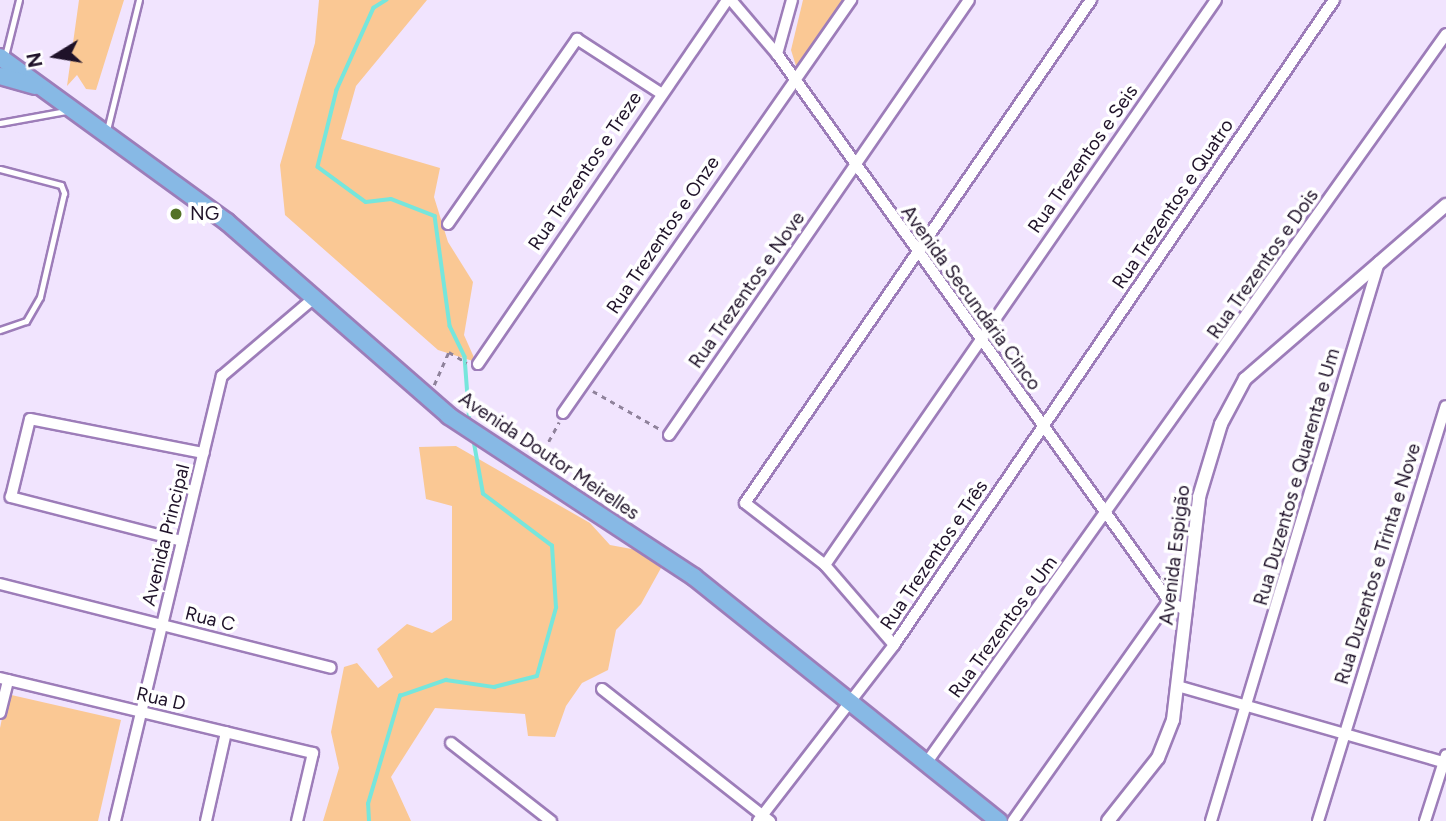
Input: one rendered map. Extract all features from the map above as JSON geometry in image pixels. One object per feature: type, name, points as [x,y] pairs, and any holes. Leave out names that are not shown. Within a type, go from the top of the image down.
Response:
[{"type":"main road","name":"Avenida Doutor Meirelles","points":[[2,58],[107,130],[315,297],[449,416],[694,577],[849,696],[999,821]]},
{"type":"main road","name":"Avenida Doutor Meirelles","points":[[0,76],[50,91]]},
{"type":"street","name":"Avenida Secundária Cinco","points":[[729,0],[777,54],[978,339],[1169,601],[1186,611]]},
{"type":"street","name":"Rua Trezentos e Treze","points":[[474,365],[659,92],[729,0]]},
{"type":"street","points":[[777,54],[792,0]]},
{"type":"street","name":"Rua Trezentos e Onze","points":[[563,412],[792,78],[850,0]]},
{"type":"street","name":"Rua Trezentos e Nove","points":[[669,435],[969,0]]},
{"type":"street","points":[[894,645],[825,565],[745,503],[1091,0]]},
{"type":"street","name":"Rua Trezentos e Seis","points":[[825,565],[978,339],[1216,0]]},
{"type":"street","name":"Rua Trezentos e Quatro","points":[[1042,428],[1334,0]]},
{"type":"street","name":"Rua Trezentos e Dois","points":[[1108,514],[1446,34]]},
{"type":"street","points":[[448,224],[577,39],[659,92]]},
{"type":"street","name":"Avenida Espigão","points":[[1108,821],[1158,758],[1181,687],[1186,611],[1199,497],[1221,424],[1245,379],[1446,205]]},
{"type":"street","name":"Rua Duzentos e Quarenta e Um","points":[[1211,821],[1249,702],[1379,262]]},
{"type":"street","name":"Avenida Principal","points":[[114,821],[222,376],[315,297]]},
{"type":"street","name":"Rua Duzentos e Trinta e Nove","points":[[1318,821],[1446,406]]},
{"type":"street","points":[[183,541],[10,497],[30,419],[204,453]]},
{"type":"street","name":"Rua Trezentos e Três","points":[[764,819],[849,696],[894,645],[1042,428]]},
{"type":"street","name":"Rua Trezentos e Um","points":[[927,762],[1108,514]]},
{"type":"street","name":"Rua C","points":[[0,584],[331,668]]},
{"type":"street","points":[[1013,821],[1169,601]]},
{"type":"street","points":[[0,713],[4,679]]},
{"type":"street","name":"Rua D","points":[[4,679],[313,753],[297,821]]},
{"type":"street","points":[[1181,687],[1249,702],[1445,760],[1425,821]]},
{"type":"street","points":[[602,689],[764,819]]},
{"type":"street","points":[[206,821],[226,732]]},
{"type":"street","points":[[451,743],[551,821]]},
{"type":"lane","points":[[2,58],[19,0]]},
{"type":"lane","points":[[107,130],[139,0]]},
{"type":"lane","points":[[0,122],[78,109]]},
{"type":"lane","points":[[0,169],[61,186],[64,193],[40,297],[26,321],[0,330]]},
{"type":"path","points":[[429,398],[449,352],[474,365]]},
{"type":"path","points":[[582,386],[669,435]]},
{"type":"path","points":[[532,471],[563,412]]},
{"type":"shaded area","points":[[79,0],[124,0],[96,90],[86,89],[77,75],[67,86]]},
{"type":"shaded area","points":[[319,0],[427,0],[356,86],[341,139],[440,168],[434,197],[448,242],[473,282],[464,335],[476,362],[438,350],[285,215],[280,165],[315,43]]},
{"type":"shaded area","points":[[803,0],[846,0],[796,66],[791,50]]},
{"type":"shaded area","points":[[456,446],[590,523],[610,545],[637,550],[661,568],[641,604],[616,630],[608,670],[582,683],[566,706],[555,737],[528,736],[525,714],[435,708],[391,777],[411,821],[323,821],[339,768],[331,732],[344,667],[357,663],[378,688],[393,677],[377,649],[407,624],[432,633],[452,620],[452,506],[426,499],[419,447]]},
{"type":"shaded area","points":[[7,694],[121,720],[98,821],[0,821],[0,728]]},
{"type":"waterway","points":[[387,0],[374,8],[337,90],[318,167],[366,202],[391,199],[435,216],[450,326],[465,357],[470,424]]},
{"type":"waterway","points":[[369,821],[368,804],[400,696],[446,680],[494,687],[537,676],[556,608],[552,546],[483,494],[473,438]]},
{"type":"place","name":"NG","points":[[176,214]]}]
